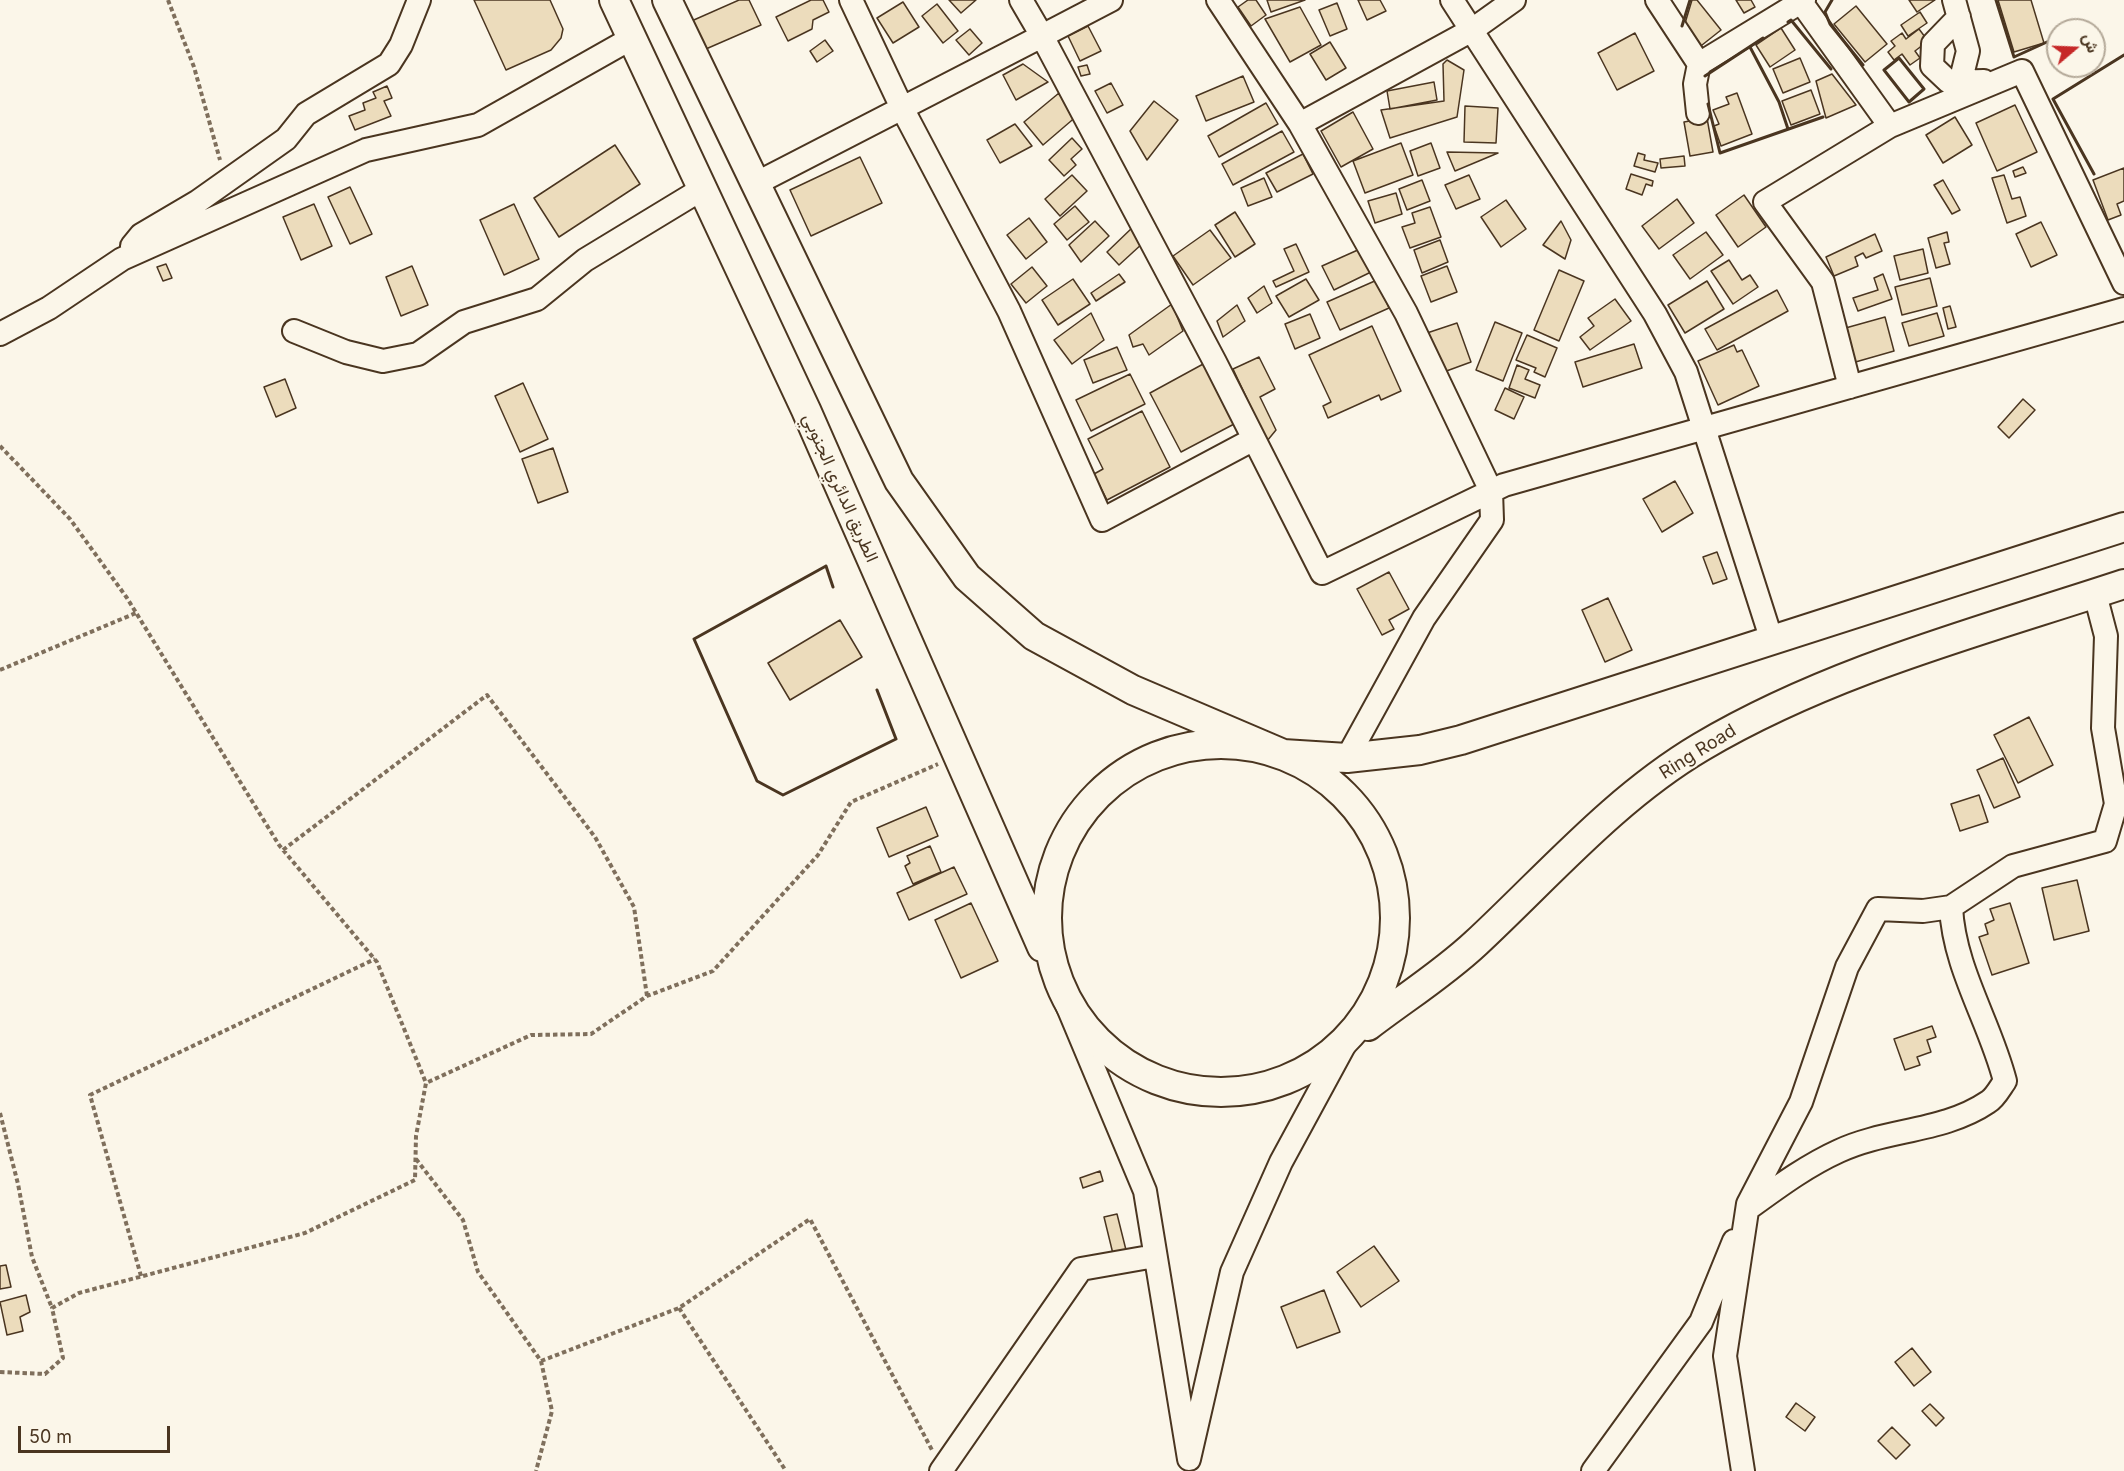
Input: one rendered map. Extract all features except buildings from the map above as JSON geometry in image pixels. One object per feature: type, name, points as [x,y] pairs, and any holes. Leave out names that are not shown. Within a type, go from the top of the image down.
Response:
[{"type":"main road","name":"الطريق الدائري الجنوبي","points":[[614,0],[806,410],[1057,981]]},
{"type":"main road","points":[[667,0],[899,481],[967,577],[1034,636],[1133,690],[1283,754],[1333,783],[1371,828],[1392,882],[1395,941],[1378,997],[1344,1044]]},
{"type":"main road","points":[[1057,981],[1045,924],[1053,867],[1078,816],[1119,775],[1170,749],[1227,742],[1283,754],[1347,758],[1419,750],[1461,740],[2124,527]]},
{"type":"main road","name":"Ring Road","points":[[1057,981],[1086,1031],[1130,1069],[1184,1091],[1242,1094],[1297,1077],[1473,946],[1630,796],[1700,747],[1792,699],[1900,659],[2124,584]]},
{"type":"street","points":[[122,259],[141,234],[197,202],[286,139],[306,114],[389,64],[401,45],[419,0]]},
{"type":"street","points":[[851,0],[902,108],[1009,311],[1102,520],[1254,439]]},
{"type":"street","points":[[1021,0],[1254,439],[1322,573],[1504,485],[2124,309]]},
{"type":"street","points":[[755,184],[1111,0]]},
{"type":"street","points":[[1218,0],[1300,124],[1406,313],[1491,491],[1492,520],[1424,618],[1347,758]]},
{"type":"street","points":[[1452,0],[1655,314],[1686,372],[1772,641]]},
{"type":"street","points":[[1300,124],[1472,30],[1515,0]]},
{"type":"street","points":[[1657,0],[1699,64],[1695,84],[1698,113]]},
{"type":"street","points":[[1699,64],[1802,1],[1890,126]]},
{"type":"street","points":[[1956,8],[1968,51],[1958,91]]},
{"type":"street","points":[[1956,8],[1933,44],[1932,66],[1958,91]]},
{"type":"street","points":[[0,334],[49,308],[122,259],[366,150],[478,125],[632,38]]},
{"type":"street","points":[[1850,387],[1823,282],[1765,202],[1890,126],[1958,91],[2001,80],[2022,71],[2124,283]]},
{"type":"street","points":[[294,331],[346,352],[384,360],[417,354],[464,322],[537,299],[585,260],[702,189]]},
{"type":"street","points":[[1593,1471],[1701,1322],[1748,1207],[1802,1102],[1847,967],[1878,909],[1923,911],[1951,907],[2013,866],[2105,841],[2116,804],[2103,728],[2106,636],[2095,594]]},
{"type":"street","points":[[1743,1471],[1725,1356],[1748,1207],[1798,1173],[1838,1151],[1873,1137],[1918,1129],[1962,1115],[1990,1102],[2006,1081],[1998,1052],[1959,955],[1954,936],[1951,907]]},
{"type":"street","points":[[1057,981],[1144,1191],[1188,1465]]},
{"type":"street","points":[[1188,1465],[1232,1272],[1281,1162],[1344,1044]]},
{"type":"street","points":[[942,1470],[1081,1269],[1155,1256]]},
{"type":"path","points":[[168,0],[194,67],[224,181]]},
{"type":"path","points":[[0,446],[70,519],[136,613],[283,850],[375,959],[426,1083],[416,1136],[415,1180],[304,1233],[79,1293],[52,1308]]},
{"type":"path","points":[[0,670],[136,613]]},
{"type":"path","points":[[283,850],[487,695],[595,837],[634,907],[647,996]]},
{"type":"path","points":[[426,1083],[531,1035],[591,1034],[647,996],[713,971],[818,855],[851,802],[958,755]]},
{"type":"path","points":[[141,1276],[90,1095],[375,959]]},
{"type":"path","points":[[0,1113],[18,1184],[32,1257],[52,1308],[63,1358],[45,1374],[0,1372]]},
{"type":"path","points":[[416,1158],[463,1220],[478,1272],[541,1361],[552,1412],[536,1471]]},
{"type":"path","points":[[541,1361],[680,1308],[810,1219],[942,1470]]},
{"type":"path","points":[[680,1308],[786,1471]]},
{"type":"wall","points":[[1682,26],[1690,0]]},
{"type":"wall","points":[[1832,0],[1825,12],[1830,24],[1863,65]]},
{"type":"wall","points":[[1996,0],[2014,57],[2046,42]]},
{"type":"wall","points":[[1788,22],[1791,20],[1831,69]]},
{"type":"wall","points":[[1705,76],[1763,38]]},
{"type":"wall","points":[[1750,47],[1779,102],[1788,129]]},
{"type":"wall","points":[[2094,174],[2053,99],[2124,55]]},
{"type":"wall","points":[[1899,58],[1924,89],[1909,102],[1884,70],[1899,58]]},
{"type":"wall","points":[[1708,104],[1720,153],[1823,117]]},
{"type":"wall","points":[[833,587],[826,566],[694,639],[757,781],[783,795],[896,739],[877,690]]}]
